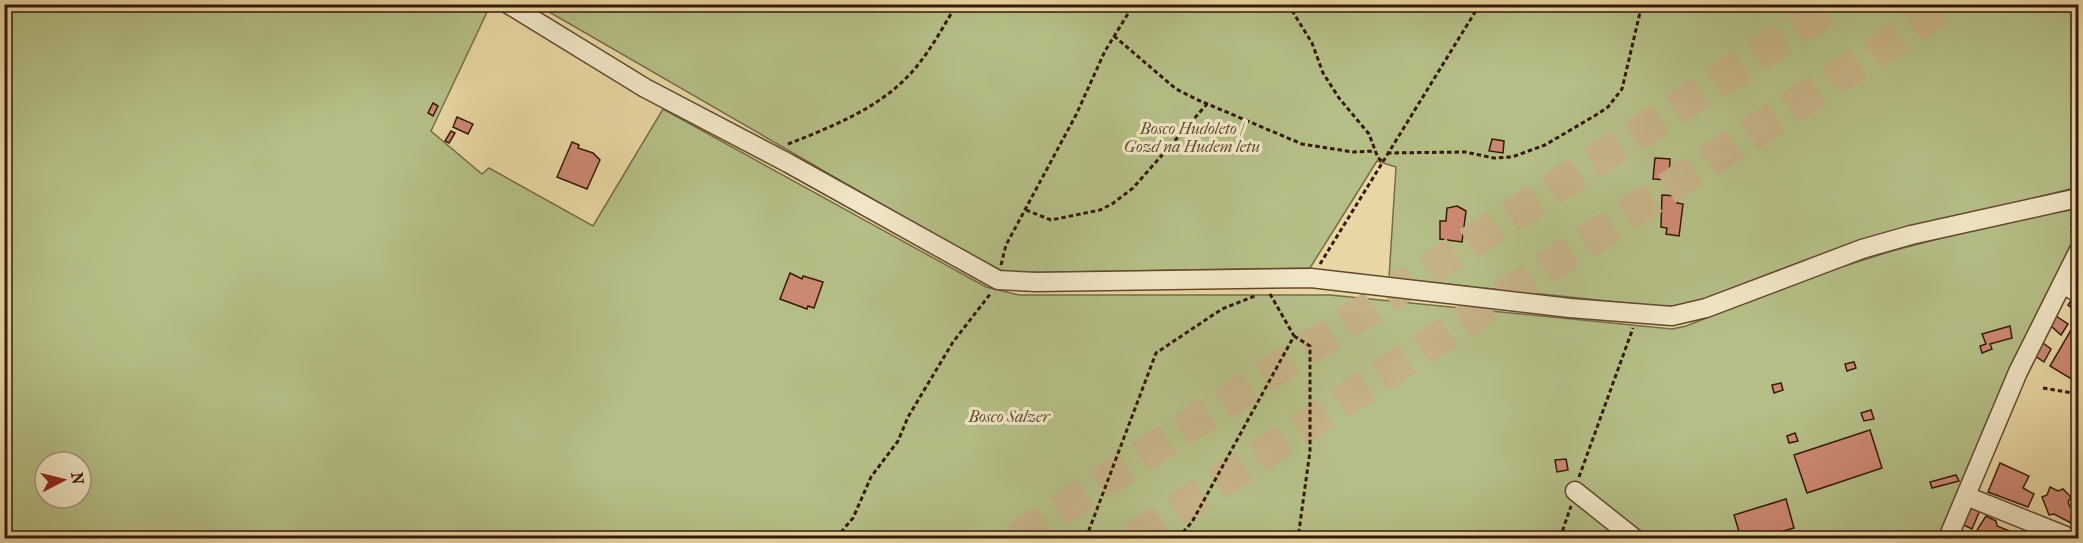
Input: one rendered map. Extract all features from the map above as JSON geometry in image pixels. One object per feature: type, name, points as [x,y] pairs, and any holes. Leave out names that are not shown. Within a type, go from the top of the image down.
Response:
[{"type":"street","points":[[508,4],[645,88],[767,152],[998,280],[1036,282],[1311,278],[1638,315],[1672,316],[1706,308],[1862,249],[2079,198]]},
{"type":"street","points":[[1948,538],[2018,372],[2079,252]]},
{"type":"street","points":[[2063,284],[2079,294]]},
{"type":"street","points":[[1575,491],[1634,538]]},
{"type":"street","points":[[1966,495],[2066,536]]},
{"type":"path","points":[[767,152],[821,132],[881,100],[917,67],[957,4]]},
{"type":"path","points":[[836,538],[853,518],[871,477],[898,441],[908,417],[953,342],[978,312],[998,280],[1006,245],[1114,36],[1134,4]]},
{"type":"path","points":[[1288,4],[1312,43],[1323,73],[1339,98],[1369,134],[1382,160]]},
{"type":"path","points":[[1311,278],[1480,4]]},
{"type":"path","points":[[1387,153],[1465,152],[1494,158],[1512,157],[1545,145],[1608,107],[1622,89],[1642,4]]},
{"type":"path","points":[[1114,36],[1176,89],[1207,104],[1302,144],[1353,152],[1376,151]]},
{"type":"path","points":[[1026,210],[1050,220],[1093,212],[1112,204],[1133,188],[1207,104]]},
{"type":"path","points":[[1268,291],[1294,336],[1310,346],[1310,451],[1298,538]]},
{"type":"path","points":[[1086,538],[1156,353],[1222,309],[1259,295]]},
{"type":"path","points":[[1560,538],[1638,315]]},
{"type":"path","points":[[1178,538],[1192,522],[1294,336]]},
{"type":"path","points":[[2043,388],[2079,394]]},
{"type":"green space","name":"Bosco Salzer","points":[[4,5],[480,5],[488,10],[431,131],[482,174],[489,168],[593,226],[663,109],[986,287],[1019,295],[1330,295],[1672,329],[1686,326],[1810,277],[1892,251],[2018,218],[2078,209],[2078,230],[2002,386],[1939,538],[5,538]]},
{"type":"green space","name":"Bosco Hudoleto / Gozd na Hudem letu","points":[[537,5],[2078,5],[2078,187],[1860,242],[1700,303],[1664,307],[1389,278],[1396,167],[1377,161],[1310,268],[1006,273],[973,257]]},
{"type":"building","points":[[433,103],[438,106],[433,116],[428,113]]},
{"type":"building","points":[[457,117],[473,124],[468,134],[453,127]]},
{"type":"building","points":[[451,131],[455,133],[449,143],[445,141]]},
{"type":"building","points":[[1492,139],[1504,141],[1503,153],[1489,151]]},
{"type":"building","points":[[572,142],[579,145],[578,148],[593,153],[600,160],[587,189],[557,177]]},
{"type":"building","points":[[1655,158],[1670,159],[1669,180],[1653,179]]},
{"type":"building","points":[[1662,195],[1677,196],[1677,203],[1683,204],[1679,236],[1666,234],[1667,228],[1661,227]]},
{"type":"building","points":[[1457,206],[1466,211],[1462,242],[1440,239],[1440,221],[1446,221],[1447,208]]},
{"type":"building","points":[[2076,213],[2078,215],[2078,226],[2071,224]]},
{"type":"building","points":[[790,273],[802,279],[803,276],[823,282],[814,308],[808,306],[807,309],[780,299]]},
{"type":"building","points":[[2074,296],[2078,299],[2078,313],[2068,305]]},
{"type":"building","points":[[2056,316],[2068,324],[2061,335],[2051,326]]},
{"type":"building","points":[[2078,318],[2078,370],[2073,380],[2050,366]]},
{"type":"building","points":[[2010,326],[2012,338],[1990,344],[1992,349],[1982,353],[1980,346],[1986,344],[1982,334]]},
{"type":"building","points":[[2043,343],[2051,349],[2044,362],[2035,356]]},
{"type":"building","points":[[1854,362],[1856,368],[1847,371],[1845,364]]},
{"type":"building","points":[[1781,383],[1783,390],[1774,393],[1772,385]]},
{"type":"building","points":[[1871,410],[1874,419],[1864,421],[1861,413]]},
{"type":"building","points":[[1870,430],[1882,468],[1807,493],[1794,455]]},
{"type":"building","points":[[1795,433],[1798,441],[1789,443],[1787,436]]},
{"type":"building","points":[[1566,459],[1568,470],[1557,472],[1555,460]]},
{"type":"building","points":[[2000,463],[2029,476],[2023,488],[2034,494],[2028,507],[1988,492]]},
{"type":"building","points":[[1956,475],[1959,481],[1932,488],[1930,482]]},
{"type":"building","points":[[2050,487],[2058,491],[2063,489],[2071,497],[2068,502],[2070,507],[2077,510],[2071,523],[2054,514],[2049,515],[2042,497],[2047,495]]},
{"type":"building","points":[[1786,499],[1794,528],[1759,538],[1741,538],[1734,515]]},
{"type":"building","points":[[1968,502],[1981,508],[1972,529],[1959,523]]},
{"type":"building","points":[[1986,516],[1996,521],[1997,526],[2027,538],[1980,538],[1977,530]]},
{"type":"tunnel","points":[[1017,538],[1836,4]]},
{"type":"tunnel","points":[[1134,538],[1949,4]]}]
